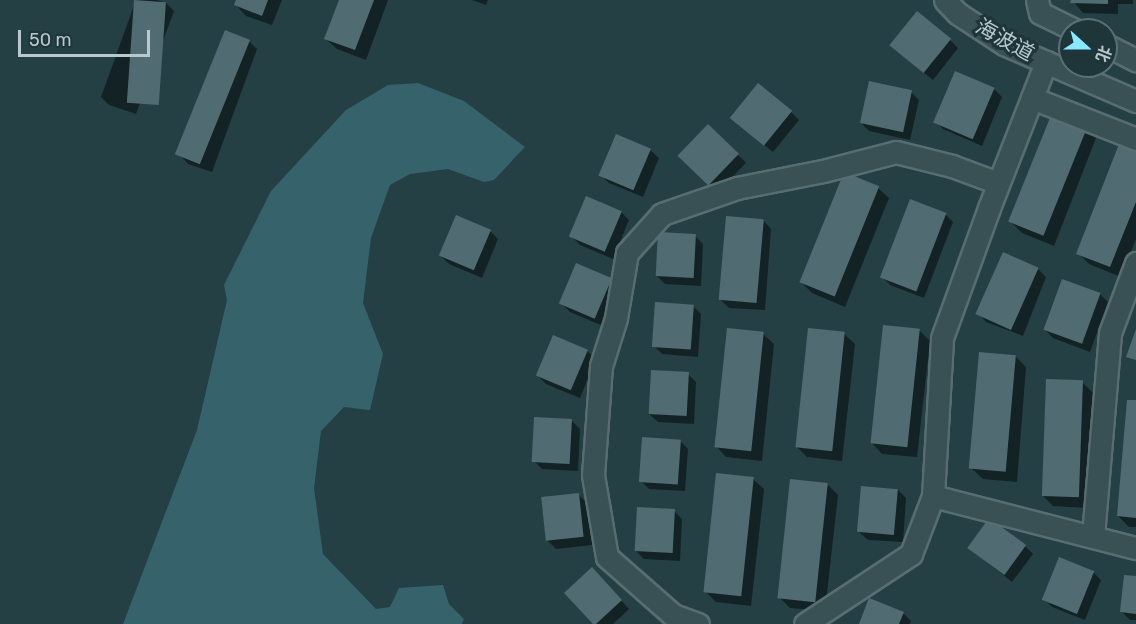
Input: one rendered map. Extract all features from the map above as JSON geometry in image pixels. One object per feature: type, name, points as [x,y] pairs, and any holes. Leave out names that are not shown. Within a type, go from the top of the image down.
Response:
[{"type":"street","name":"海波道","points":[[945,0],[957,13],[1004,44],[1136,101]]},
{"type":"street","points":[[1036,0],[1040,13],[1058,22]]},
{"type":"street","points":[[1118,51],[1136,60]]},
{"type":"street","points":[[805,624],[911,554],[933,496],[942,338],[998,183],[1046,62]]},
{"type":"street","points":[[1032,98],[1136,139]]},
{"type":"street","points":[[698,624],[673,615],[607,557],[593,475],[601,366],[616,318],[627,252],[662,214],[737,188],[822,171],[896,152],[952,166],[998,183]]},
{"type":"street","points":[[1093,536],[1110,333],[1136,263]]},
{"type":"street","points":[[933,496],[1136,548]]},
{"type":"water","points":[[418,83],[464,101],[525,147],[494,180],[484,182],[448,169],[410,174],[390,185],[371,238],[363,303],[383,354],[370,410],[344,407],[321,431],[314,488],[323,554],[376,609],[390,607],[399,588],[443,585],[449,604],[464,619],[462,624],[123,624],[197,430],[227,300],[224,285],[271,191],[346,110],[388,85]]},
{"type":"building","points":[[134,0],[166,2],[159,105],[127,103]]},
{"type":"building","points":[[236,0],[268,0],[262,16],[234,5]]},
{"type":"building","points":[[339,0],[374,0],[355,50],[324,39]]},
{"type":"building","points":[[1071,0],[1108,0],[1108,4],[1070,3]]},
{"type":"building","points":[[917,11],[951,39],[924,73],[889,45]]},
{"type":"building","points":[[225,30],[250,40],[200,164],[175,154]]},
{"type":"building","points":[[955,71],[995,88],[973,139],[933,123]]},
{"type":"building","points":[[869,81],[912,90],[903,132],[860,123]]},
{"type":"building","points":[[758,83],[792,111],[764,146],[730,118]]},
{"type":"building","points":[[1052,113],[1087,127],[1043,236],[1008,221]]},
{"type":"building","points":[[708,124],[739,154],[708,186],[677,156]]},
{"type":"building","points":[[616,134],[651,149],[633,190],[598,175]]},
{"type":"building","points":[[1119,144],[1136,151],[1136,202],[1110,267],[1076,254]]},
{"type":"building","points":[[844,172],[879,186],[835,297],[799,282]]},
{"type":"building","points":[[586,196],[622,211],[605,252],[569,237]]},
{"type":"building","points":[[910,199],[946,213],[916,291],[880,277]]},
{"type":"building","points":[[456,215],[491,230],[474,270],[439,256]]},
{"type":"building","points":[[726,216],[764,219],[757,303],[719,300]]},
{"type":"building","points":[[658,232],[696,234],[694,278],[656,276]]},
{"type":"building","points":[[1003,252],[1039,268],[1011,330],[975,314]]},
{"type":"building","points":[[576,263],[612,278],[595,319],[559,304]]},
{"type":"building","points":[[1062,279],[1101,293],[1082,344],[1044,330]]},
{"type":"building","points":[[655,302],[694,305],[691,350],[652,347]]},
{"type":"building","points":[[883,325],[920,329],[907,447],[871,443]]},
{"type":"building","points":[[727,328],[764,332],[751,451],[714,447]]},
{"type":"building","points":[[808,328],[845,332],[832,451],[795,447]]},
{"type":"building","points":[[1136,329],[1136,360],[1126,357]]},
{"type":"building","points":[[553,335],[588,350],[571,390],[536,376]]},
{"type":"building","points":[[979,352],[1016,355],[1006,472],[969,469]]},
{"type":"building","points":[[651,370],[689,372],[687,416],[649,414]]},
{"type":"building","points":[[1046,379],[1083,380],[1079,497],[1042,496]]},
{"type":"building","points":[[1127,400],[1136,400],[1136,518],[1117,516]]},
{"type":"building","points":[[534,417],[572,419],[570,464],[532,462]]},
{"type":"building","points":[[642,437],[681,440],[678,485],[639,482]]},
{"type":"building","points":[[716,473],[754,477],[741,596],[703,592]]},
{"type":"building","points":[[790,479],[828,483],[815,602],[777,598]]},
{"type":"building","points":[[861,486],[898,489],[894,535],[857,532]]},
{"type":"building","points":[[579,493],[584,537],[546,541],[541,497]]},
{"type":"building","points":[[637,507],[675,509],[673,553],[635,551]]},
{"type":"building","points":[[989,518],[1026,545],[1004,575],[967,548]]},
{"type":"building","points":[[1059,557],[1094,571],[1077,614],[1042,600]]},
{"type":"building","points":[[592,567],[622,600],[596,624],[593,624],[564,593]]},
{"type":"building","points":[[1124,575],[1136,576],[1136,614],[1120,612]]},
{"type":"building","points":[[869,598],[904,612],[899,624],[859,624]]}]
